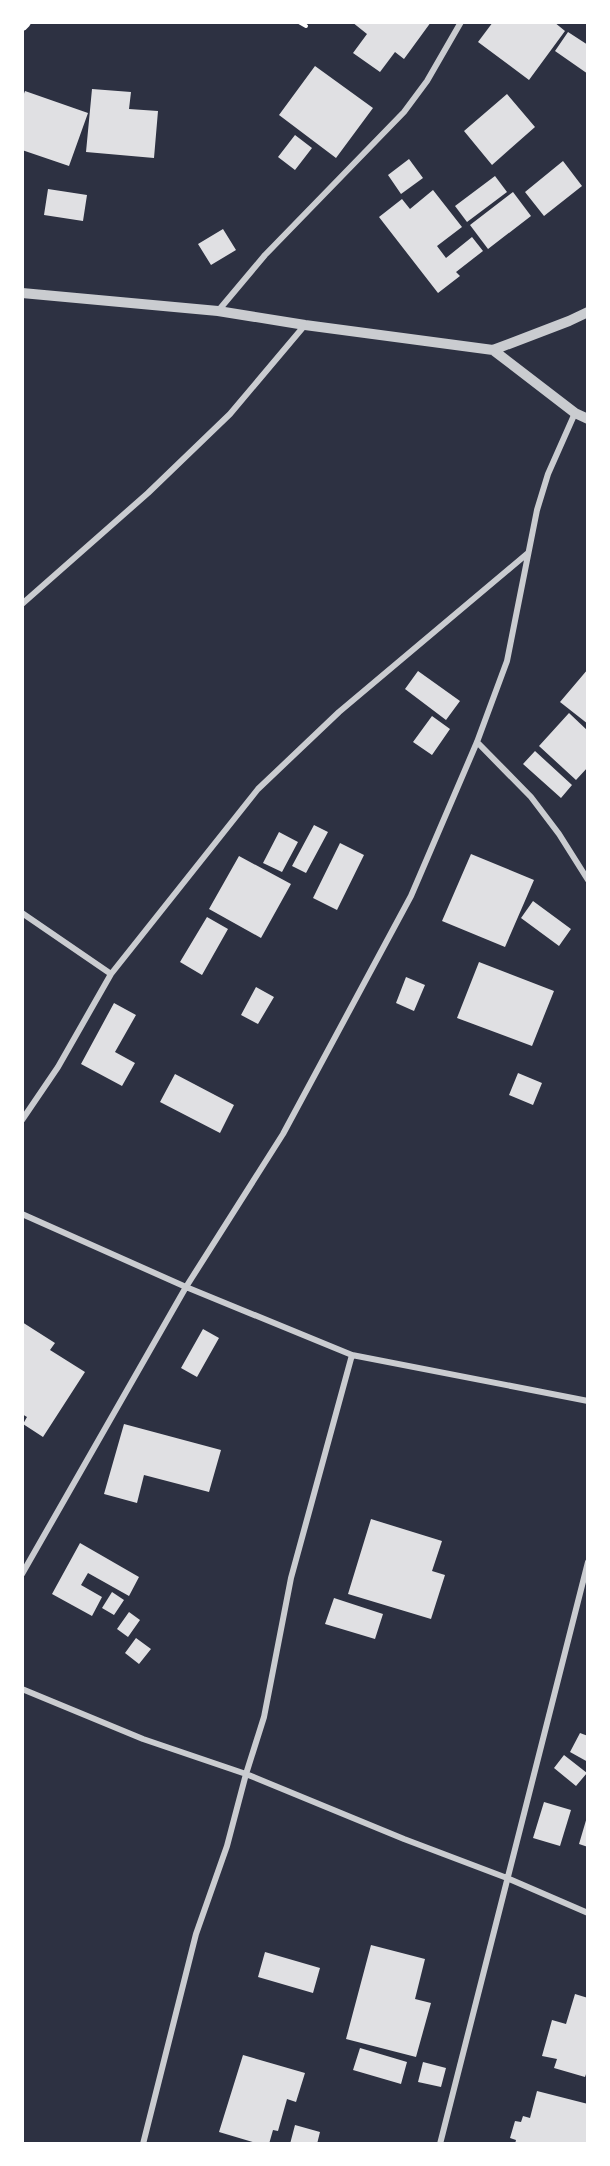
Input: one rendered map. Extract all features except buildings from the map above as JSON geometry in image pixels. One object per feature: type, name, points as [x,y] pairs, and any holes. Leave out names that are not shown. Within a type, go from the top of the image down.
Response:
[{"type":"street","points":[[218,310],[265,255],[404,112],[427,81],[461,22]]},
{"type":"street","points":[[22,293],[218,310],[305,325],[493,350],[588,312]]},
{"type":"street","points":[[22,604],[148,493],[230,414],[305,325]]},
{"type":"street","points":[[493,350],[575,413],[588,419]]},
{"type":"street","points":[[22,1575],[186,1287],[283,1134],[411,896],[477,742],[507,661],[537,510],[548,474],[575,413]]},
{"type":"street","points":[[22,1120],[58,1067],[111,974],[258,789],[339,712],[529,553]]},
{"type":"street","points":[[477,742],[531,797],[560,834],[588,880]]},
{"type":"street","points":[[22,913],[111,974]]},
{"type":"street","points":[[22,1214],[186,1287],[352,1355],[588,1401]]},
{"type":"street","points":[[143,2144],[196,1934],[227,1846],[264,1717],[291,1578],[352,1355]]},
{"type":"street","points":[[440,2144],[588,1562]]},
{"type":"street","points":[[22,1689],[143,1739],[246,1774],[393,1835],[507,1878],[588,1913]]},
{"type":"path","points":[[300,22],[306,26]]}]
